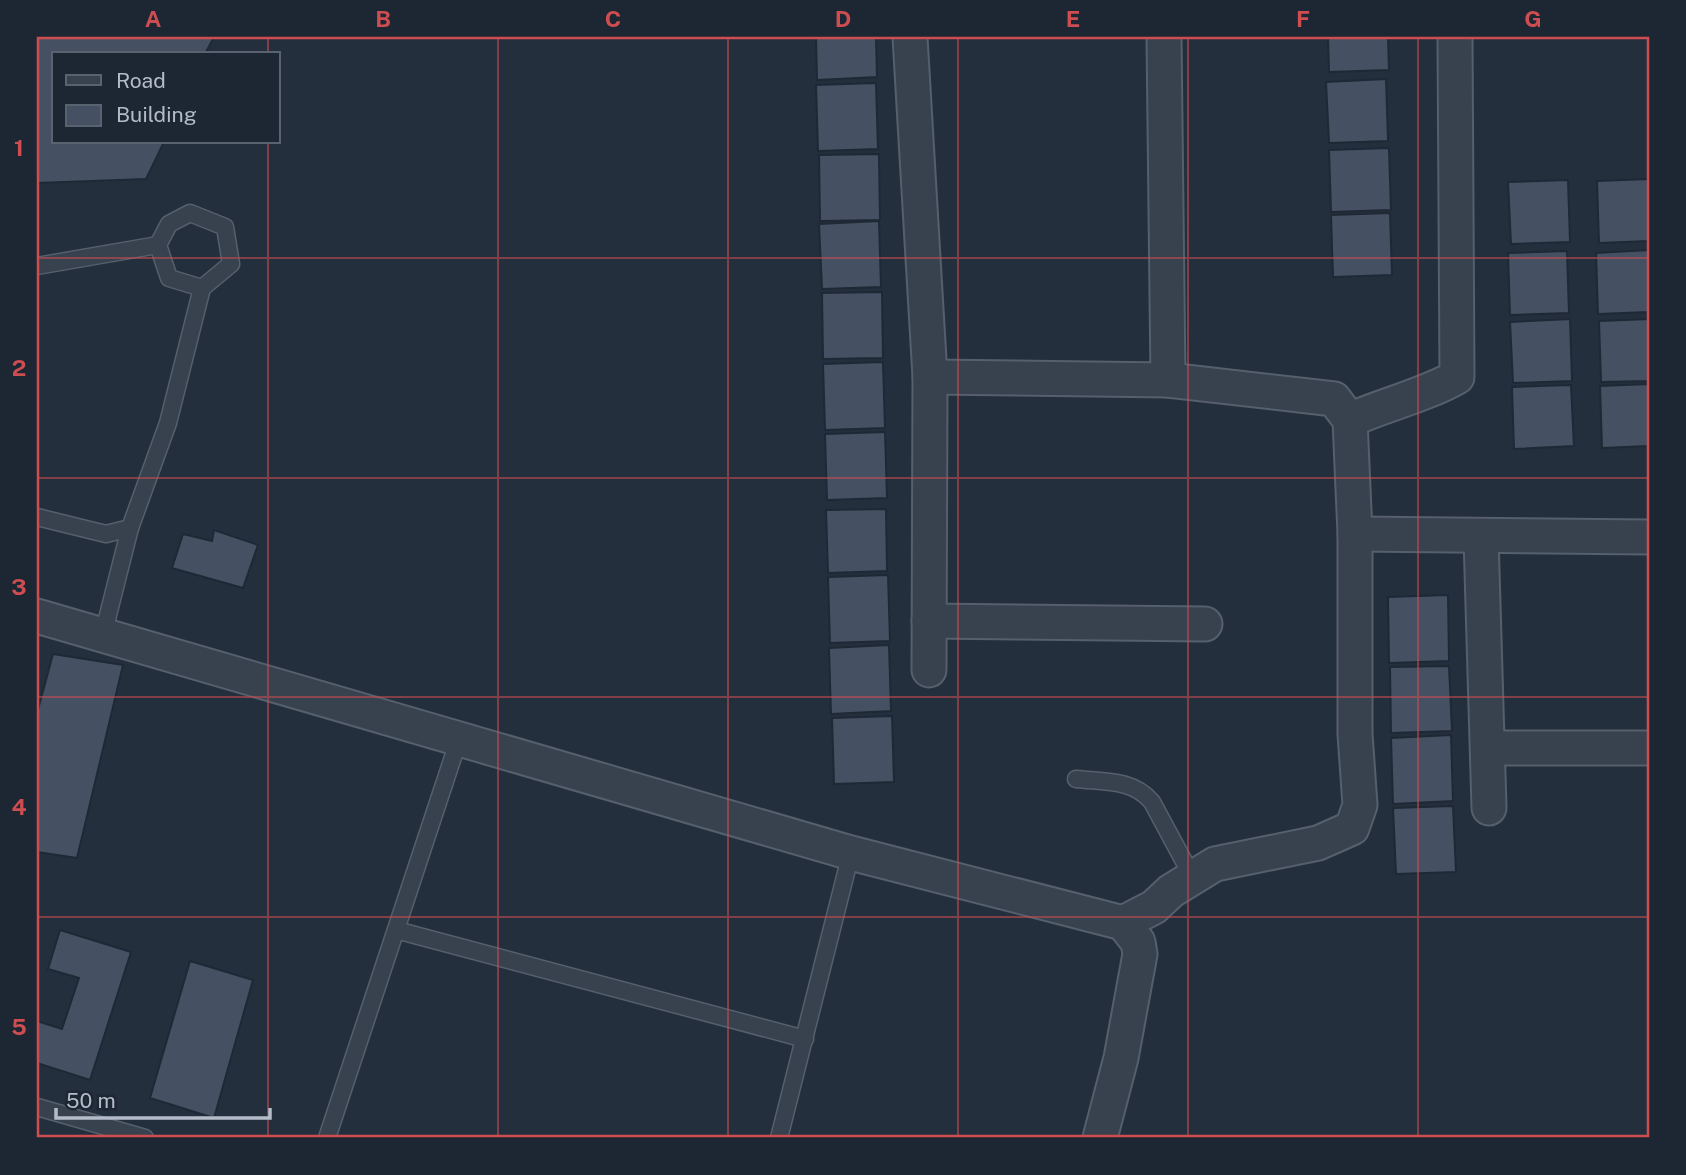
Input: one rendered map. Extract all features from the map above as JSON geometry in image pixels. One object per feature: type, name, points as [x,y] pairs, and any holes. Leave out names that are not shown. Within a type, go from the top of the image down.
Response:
[{"type":"street","points":[[910,37],[930,377],[929,670]]},
{"type":"street","points":[[1164,37],[1168,380]]},
{"type":"street","points":[[1350,421],[1387,404],[1429,393],[1457,377],[1455,37]]},
{"type":"street","points":[[930,377],[1168,380],[1334,399],[1350,421],[1355,534],[1355,734],[1360,805],[1352,828],[1318,843],[1215,864],[1194,880],[1171,891],[1154,907],[1123,923]]},
{"type":"street","points":[[1355,534],[1649,537]]},
{"type":"street","points":[[1481,537],[1489,808]]},
{"type":"street","points":[[37,616],[851,853],[1123,923],[1138,942],[1140,954],[1121,1058],[1100,1138]]},
{"type":"street","points":[[929,621],[1205,624]]},
{"type":"street","points":[[1489,748],[1649,748]]},
{"type":"lane","points":[[103,635],[130,528],[169,424],[202,288],[231,264],[225,227],[190,214],[169,224],[158,245],[169,278],[202,288]]},
{"type":"lane","points":[[37,267],[158,245]]},
{"type":"lane","points":[[37,517],[106,534],[130,528]]},
{"type":"lane","points":[[327,1138],[459,738]]},
{"type":"lane","points":[[1076,779],[1130,784],[1143,792],[1152,802],[1194,880]]},
{"type":"lane","points":[[779,1138],[851,853]]},
{"type":"lane","points":[[396,930],[805,1039]]},
{"type":"lane","points":[[37,1107],[134,1137]]},
{"type":"building","points":[[37,37],[214,37],[206,52],[52,52],[52,144],[163,144],[146,179],[37,183]]},
{"type":"building","points":[[816,37],[876,37],[877,77],[817,80]]},
{"type":"building","points":[[1328,37],[1388,37],[1389,70],[1329,72]]},
{"type":"building","points":[[1386,79],[1388,141],[1329,143],[1326,82]]},
{"type":"building","points":[[876,83],[878,149],[818,151],[816,85]]},
{"type":"building","points":[[1389,148],[1391,210],[1331,212],[1329,150]]},
{"type":"building","points":[[879,154],[880,220],[820,221],[819,155]]},
{"type":"building","points":[[1649,179],[1649,241],[1599,243],[1597,181]]},
{"type":"building","points":[[1568,180],[1570,242],[1511,244],[1508,182]]},
{"type":"building","points":[[1390,213],[1392,275],[1333,277],[1331,215]]},
{"type":"building","points":[[879,221],[881,287],[822,289],[819,224]]},
{"type":"building","points":[[1649,250],[1649,312],[1598,314],[1596,253]]},
{"type":"building","points":[[1567,251],[1569,313],[1510,315],[1508,253]]},
{"type":"building","points":[[882,292],[883,358],[823,359],[822,293]]},
{"type":"building","points":[[1570,319],[1572,381],[1513,383],[1510,322]]},
{"type":"building","points":[[1649,319],[1649,381],[1601,382],[1599,321]]},
{"type":"building","points":[[883,362],[885,428],[825,430],[823,364]]},
{"type":"building","points":[[1649,384],[1649,446],[1602,448],[1600,386]]},
{"type":"building","points":[[1571,385],[1574,446],[1514,449],[1512,387]]},
{"type":"building","points":[[885,432],[887,498],[827,500],[825,434]]},
{"type":"building","points":[[886,509],[887,571],[828,573],[826,510]]},
{"type":"building","points":[[214,530],[258,545],[243,588],[172,568],[183,534],[212,541]]},
{"type":"building","points":[[888,575],[890,641],[830,643],[828,577]]},
{"type":"building","points":[[1448,595],[1449,661],[1389,663],[1388,597]]},
{"type":"building","points":[[889,645],[891,711],[831,714],[829,648]]},
{"type":"building","points":[[53,654],[123,665],[77,858],[37,852],[37,713]]},
{"type":"building","points":[[1449,666],[1452,731],[1391,733],[1390,667]]},
{"type":"building","points":[[892,716],[894,782],[834,784],[832,718]]},
{"type":"building","points":[[1451,735],[1453,801],[1393,804],[1391,738]]},
{"type":"building","points":[[1453,806],[1456,872],[1396,874],[1393,808]]},
{"type":"building","points":[[60,930],[131,952],[90,1080],[37,1063],[37,1021],[62,1029],[79,978],[48,969]]},
{"type":"building","points":[[190,961],[253,980],[214,1118],[150,1098]]}]
